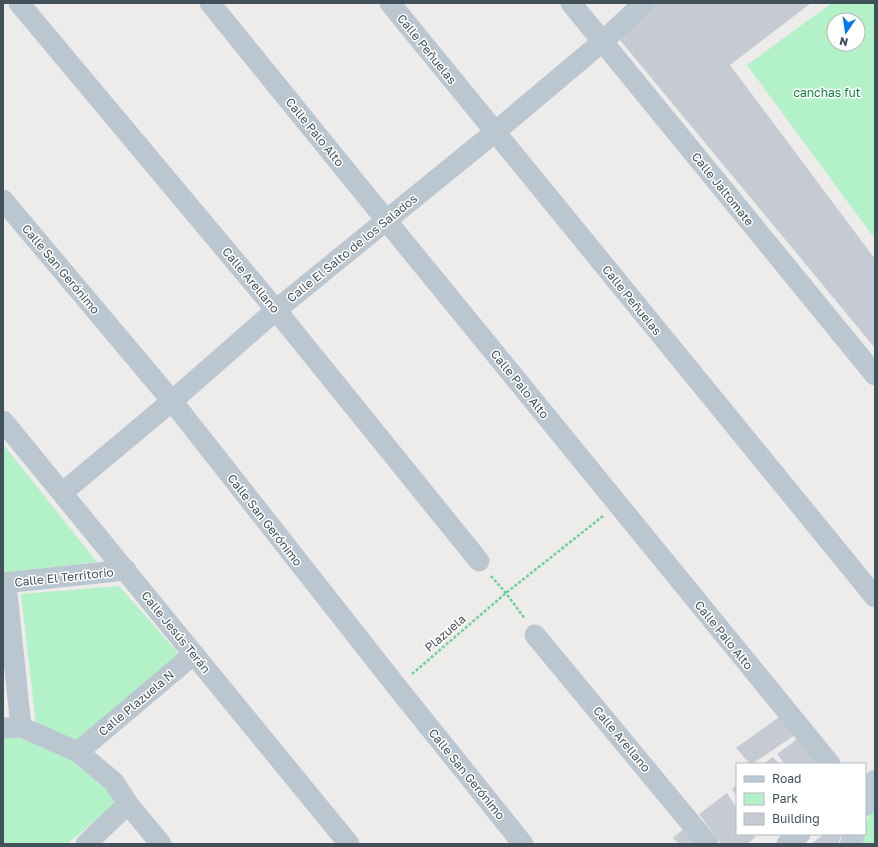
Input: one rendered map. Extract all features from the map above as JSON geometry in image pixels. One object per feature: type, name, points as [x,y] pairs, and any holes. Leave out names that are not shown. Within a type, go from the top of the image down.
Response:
[{"type":"main road","points":[[866,803],[875,781]]},
{"type":"street","name":"Calle Arellano","points":[[19,3],[276,310],[479,561]]},
{"type":"street","name":"Calle Palo Alto","points":[[210,3],[829,763]]},
{"type":"street","name":"Calle Peñuelas","points":[[390,3],[875,597]]},
{"type":"street","name":"Calle Jaltomate","points":[[571,3],[875,375]]},
{"type":"street","name":"Calle El Salto de los Salados","points":[[62,493],[172,401],[276,310],[495,132],[602,42],[644,3]]},
{"type":"street","name":"Calle San Gerónimo","points":[[3,200],[172,401],[397,687],[523,844]]},
{"type":"street","name":"Calle Jesús Terán","points":[[3,421],[349,844]]},
{"type":"street","name":"Calle El Territorio","points":[[5,583],[126,570]]},
{"type":"street","points":[[5,583],[12,728],[78,752],[114,782],[128,804],[161,844]]},
{"type":"street","name":"Calle Arellano","points":[[536,634],[708,844]]},
{"type":"street","name":"Calle Plazuela N","points":[[78,752],[194,654]]},
{"type":"street","points":[[866,786],[875,781]]},
{"type":"street","points":[[86,844],[128,804]]},
{"type":"street","points":[[787,844],[799,835]]},
{"type":"path","name":"Plazuela","points":[[397,687],[506,593],[618,504]]},
{"type":"path","points":[[479,561],[506,593],[536,634]]},
{"type":"green space","name":"canchas fut","points":[[832,3],[875,3],[875,239],[747,65]]},
{"type":"green space","points":[[3,444],[97,562],[3,573]]},
{"type":"green space","points":[[119,586],[179,654],[76,741],[36,724],[21,594]]},
{"type":"green space","points":[[3,736],[13,736],[67,757],[105,786],[115,804],[67,844],[3,844]]},
{"type":"green space","points":[[875,807],[875,839],[873,844],[859,844],[861,835],[866,835],[866,821]]},
{"type":"building","points":[[653,3],[811,3],[730,65],[875,259],[875,348],[615,34]]},
{"type":"building","points":[[782,715],[798,733],[753,763],[749,763],[736,748]]},
{"type":"building","points":[[800,737],[821,763],[784,763],[777,754]]},
{"type":"building","points":[[773,757],[778,763],[764,763]]},
{"type":"building","points":[[736,786],[736,795],[732,789]]},
{"type":"building","points":[[727,793],[736,807],[736,835],[754,835],[755,837],[748,844],[721,844],[699,814]]},
{"type":"building","points":[[687,826],[701,844],[679,844],[673,838]]},
{"type":"building","points":[[823,835],[842,835],[838,844],[811,844]]}]
